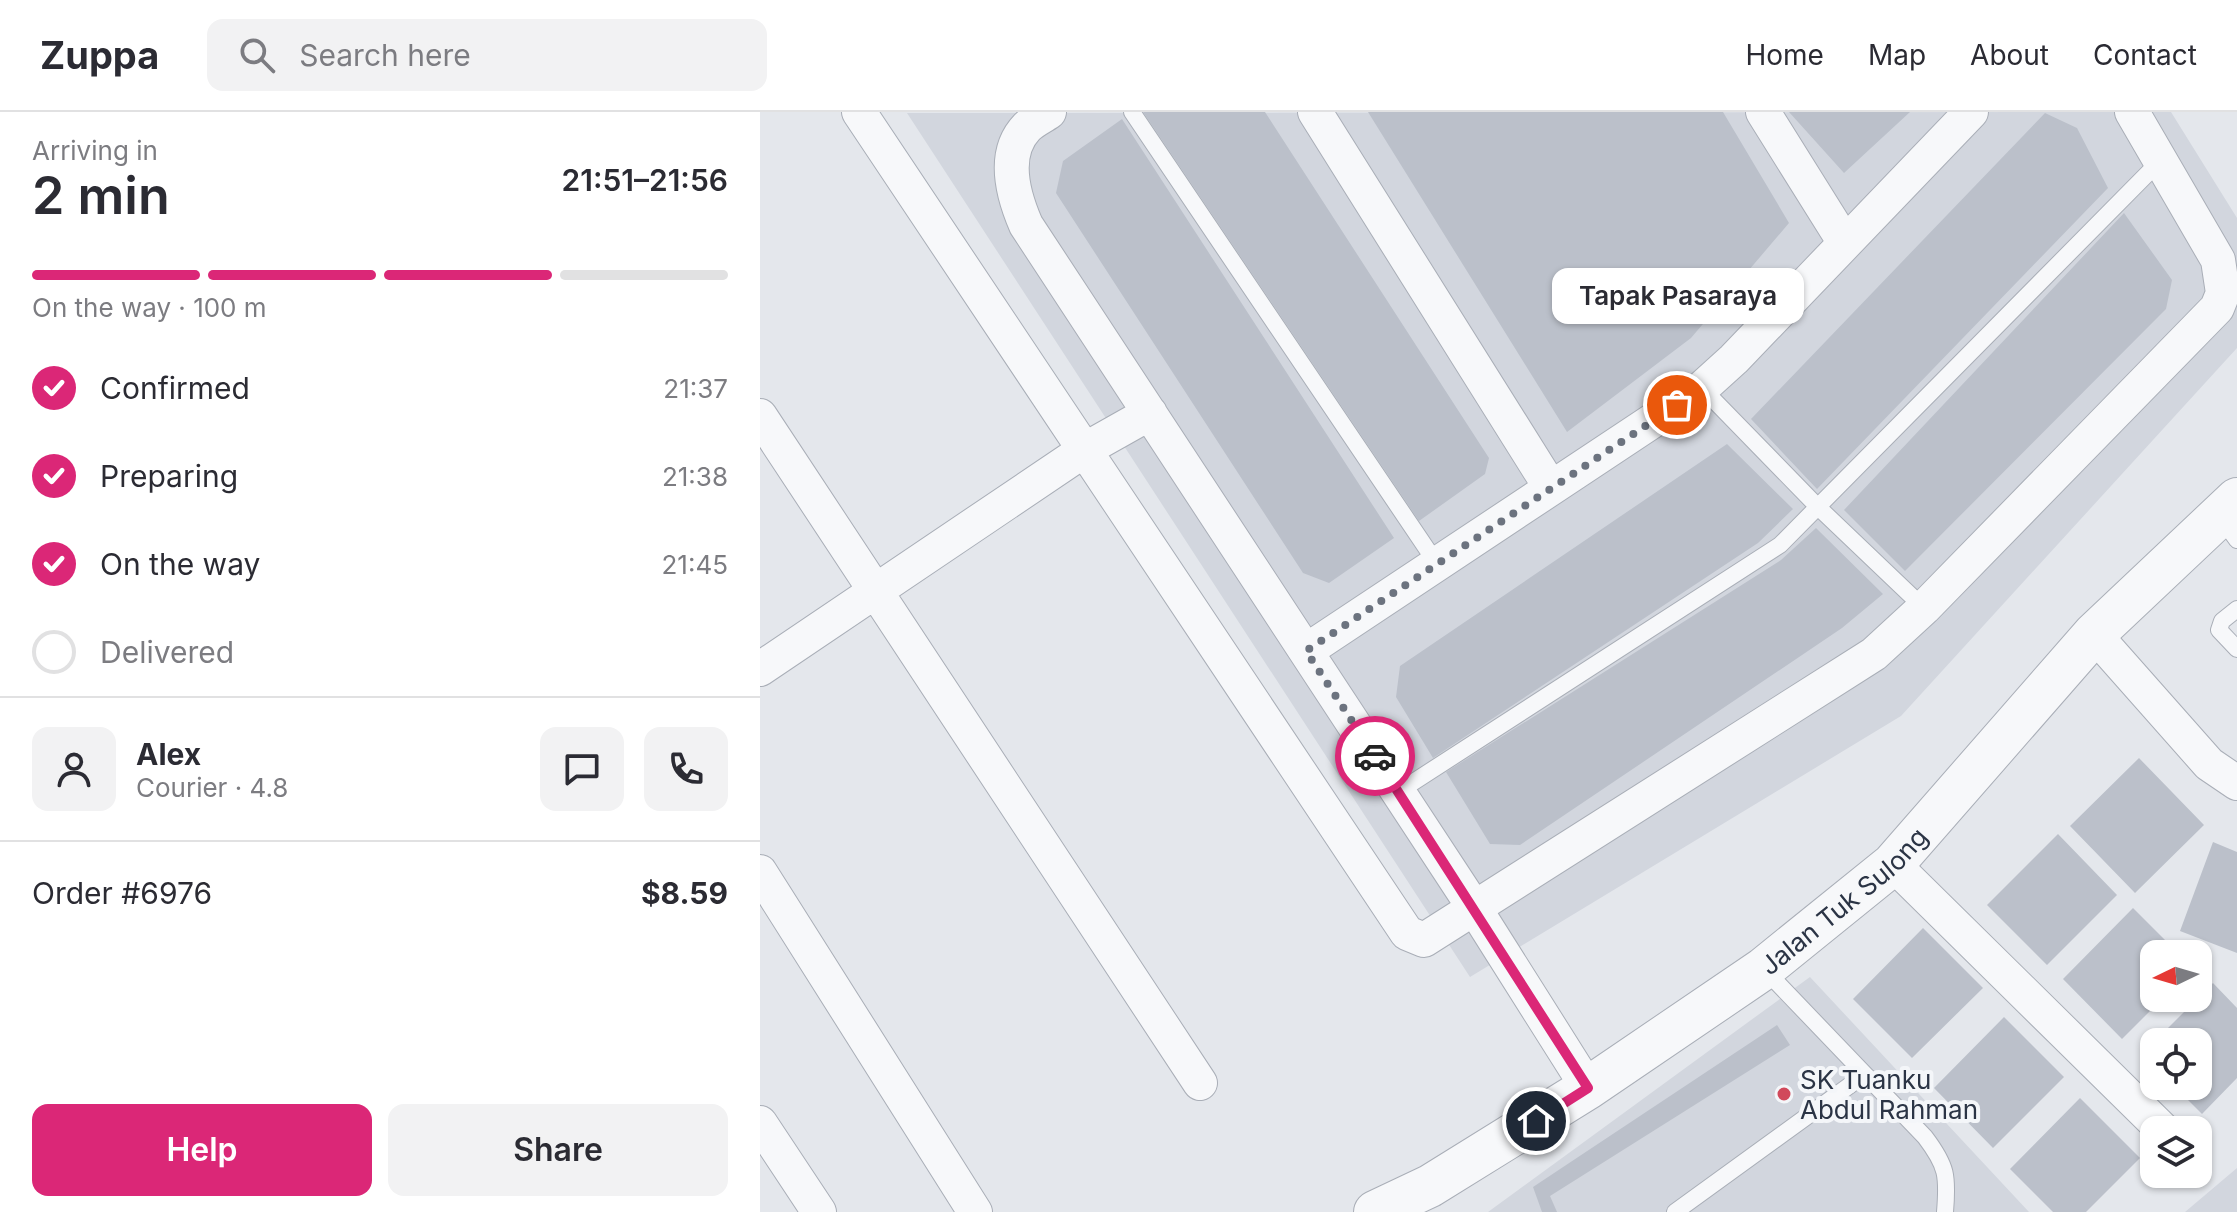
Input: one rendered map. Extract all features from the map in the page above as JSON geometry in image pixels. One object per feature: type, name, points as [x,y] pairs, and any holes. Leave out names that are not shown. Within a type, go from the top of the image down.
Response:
[{"type":"street","points":[[859,112],[1407,933],[1424,940],[1874,654],[1924,608],[2217,308],[2223,293],[2218,260],[2132,112]]},
{"type":"street","points":[[1049,112],[1027,126],[1017,141],[1010,171],[1016,203],[1026,225],[1475,909],[1588,1088]]},
{"type":"street","points":[[1315,112],[1551,488]]},
{"type":"street","points":[[1763,112],[1845,243]]},
{"type":"street","points":[[1306,651],[1702,388],[1734,359],[1971,112]]},
{"type":"street","points":[[760,669],[1086,449],[1150,413]]},
{"type":"street","points":[[760,416],[1200,1083]]},
{"type":"street","name":"Jalan Tuk Sulong","points":[[1375,1212],[1430,1186],[1588,1088],[1763,969],[1893,864],[2094,634],[2231,517]]},
{"type":"street","points":[[2094,634],[2209,764],[2237,783]]},
{"type":"street","points":[[1893,864],[2149,1116]]},
{"type":"street","points":[[760,872],[975,1212]]},
{"type":"street","points":[[760,1123],[819,1212]]},
{"type":"lane","points":[[1132,112],[1437,564]]},
{"type":"lane","points":[[1398,792],[1780,545],[2161,160]]},
{"type":"lane","points":[[1702,388],[1818,507],[1924,608]]},
{"type":"lane","points":[[2237,609],[2222,621],[2219,630],[2237,649]]},
{"type":"lane","points":[[1763,969],[1925,1137],[1943,1161],[1947,1180],[1945,1212]]},
{"type":"lane","points":[[1675,1212],[1864,1075]]},
{"type":"shaded area","points":[[2171,112],[2237,218],[2237,348],[1901,716],[1470,977],[907,113]]},
{"type":"shaded area","name":"SK Tuanku Abdul Rahman","points":[[1810,977],[2029,1212],[1488,1212]]},
{"type":"shaded area","points":[[2237,1168],[2237,1212],[2185,1212]]},
{"type":"building","points":[[1143,112],[1265,112],[1489,458],[1485,474],[1419,521]]},
{"type":"building","points":[[1368,112],[1723,112],[1789,223],[1691,338],[1567,432]]},
{"type":"building","points":[[1789,112],[1910,112],[1844,173]]},
{"type":"building","points":[[2045,113],[2077,128],[2108,188],[1817,489],[1751,419]]},
{"type":"building","points":[[1122,119],[1394,538],[1329,583],[1303,573],[1056,193],[1063,161]]},
{"type":"building","points":[[2124,213],[2172,280],[2166,309],[1905,571],[1844,510]]},
{"type":"building","points":[[1727,444],[1793,509],[1758,543],[1433,758],[1396,697],[1400,666]]},
{"type":"building","points":[[1816,528],[1883,594],[1842,628],[1520,845],[1490,844],[1446,772],[1781,560]]},
{"type":"building","points":[[2139,758],[2204,825],[2135,893],[2070,826]]},
{"type":"building","points":[[2058,834],[2117,895],[2047,965],[1987,905]]},
{"type":"building","points":[[2213,842],[2237,852],[2237,953],[2212,943],[2212,940],[2180,931]]},
{"type":"building","points":[[2133,908],[2165,940],[2140,940],[2140,1012],[2149,1012],[2122,1039],[2063,979]]},
{"type":"building","points":[[1923,928],[1983,988],[1912,1058],[1853,999]]},
{"type":"building","points":[[2212,984],[2237,1008],[2237,1078],[2202,1114],[2188,1100],[2212,1100],[2212,1028],[2168,1028],[2184,1012],[2212,1012]]},
{"type":"building","points":[[2004,1017],[2064,1077],[1993,1148],[1934,1088]]},
{"type":"building","points":[[1777,1025],[1790,1045],[1550,1196],[1557,1212],[1542,1212],[1533,1187]]},
{"type":"building","points":[[2080,1098],[2140,1158],[2086,1212],[2053,1212],[2010,1169]]},
{"type":"way so far","points":[[1375,756],[1306,651],[1677,405]]},
{"type":"place","name":"Tapak Pasaraya","points":[[1677,405]]},
{"type":"place","name":"SK Tuanku Abdul Rahman","points":[[1784,1094]]},
{"type":"route","points":[[1375,756],[1588,1088],[1536,1121]]}]
